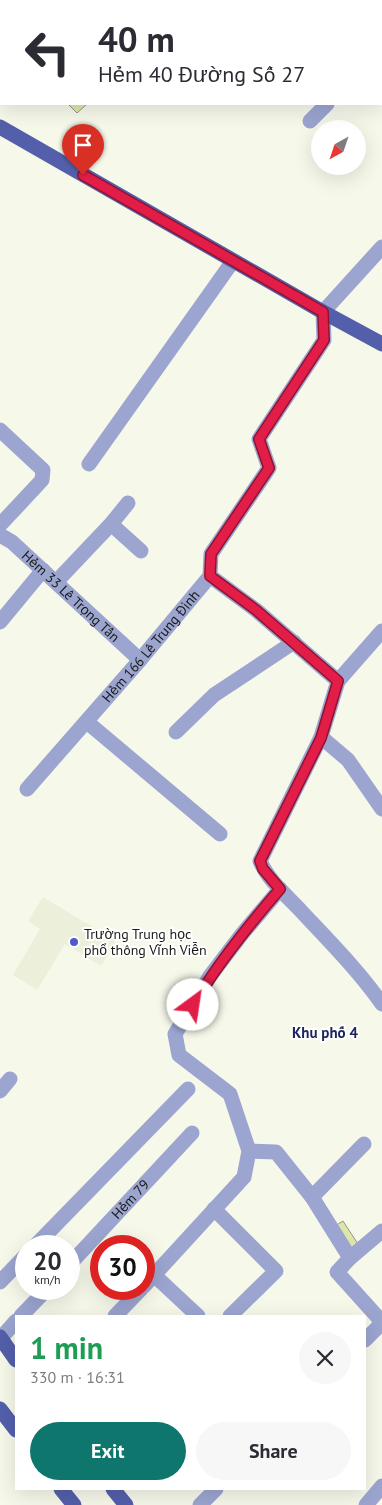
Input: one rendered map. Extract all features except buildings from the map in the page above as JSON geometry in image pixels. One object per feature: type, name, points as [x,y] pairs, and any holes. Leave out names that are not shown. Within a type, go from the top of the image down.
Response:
[{"type":"main road","points":[[0,127],[382,344]]},
{"type":"main road","points":[[0,1338],[15,1359]]},
{"type":"main road","points":[[0,1409],[15,1429]]},
{"type":"main road","points":[[62,1490],[74,1505]]},
{"type":"main road","points":[[114,1490],[126,1505]]},
{"type":"street","points":[[310,121],[326,105]]},
{"type":"street","points":[[338,681],[256,610],[210,576],[211,554],[269,468],[259,439],[324,340],[323,312],[382,248]]},
{"type":"street","points":[[89,464],[233,261]]},
{"type":"street","points":[[0,430],[43,470],[42,480],[0,525]]},
{"type":"street","points":[[56,582],[111,524],[128,503]]},
{"type":"street","points":[[111,524],[142,551]]},
{"type":"street","name":"Hẻm 33 Lê Trọng Tấn","points":[[0,535],[12,542],[140,660]]},
{"type":"street","points":[[0,622],[43,570]]},
{"type":"street","name":"Hẻm 166 Lê Trung Đình","points":[[27,789],[87,722],[210,576]]},
{"type":"street","points":[[382,631],[338,681],[321,738],[260,861],[263,869],[280,889],[365,980],[382,1004]]},
{"type":"street","points":[[176,732],[214,695],[294,642]]},
{"type":"street","points":[[87,722],[220,834]]},
{"type":"street","points":[[321,738],[348,760],[382,809]]},
{"type":"street","points":[[155,1273],[244,1177],[248,1151],[230,1094],[179,1055],[175,1034],[210,976],[280,889]]},
{"type":"street","points":[[0,1090],[10,1079]]},
{"type":"street","points":[[46,1235],[188,1089]]},
{"type":"street","name":"Hẻm 79","points":[[80,1253],[192,1133]]},
{"type":"street","points":[[312,1197],[364,1144]]},
{"type":"street","points":[[248,1151],[276,1152],[312,1197],[350,1258]]},
{"type":"street","points":[[214,1208],[276,1272],[231,1315]]},
{"type":"street","points":[[366,1339],[382,1322],[336,1272],[382,1231]]},
{"type":"street","points":[[0,1282],[15,1266]]},
{"type":"street","points":[[155,1284],[197,1315]]},
{"type":"street","points":[[22,1315],[36,1300]]},
{"type":"street","points":[[116,1315],[130,1300]]},
{"type":"street","points":[[0,1338],[15,1322]]},
{"type":"street","points":[[366,1505],[382,1486]]},
{"type":"street","points":[[200,1505],[215,1490]]},
{"type":"shaded area","name":"Trường Trung học phổ thông Vĩnh Viễn","points":[[43,897],[116,941],[101,966],[65,944],[37,990],[13,975],[40,929],[28,921]]},
{"type":"place","name":"Trường Trung học phổ thông Vĩnh Viễn","points":[[74,942]]},
{"type":"district","name":"Khu phố 4","points":[[325,1033]]},
{"type":"route","points":[[83,175],[323,312],[324,340],[259,439],[269,468],[211,554],[210,576],[256,610],[338,681],[321,738],[260,861],[263,869],[280,889],[210,976],[193,1005]]}]
